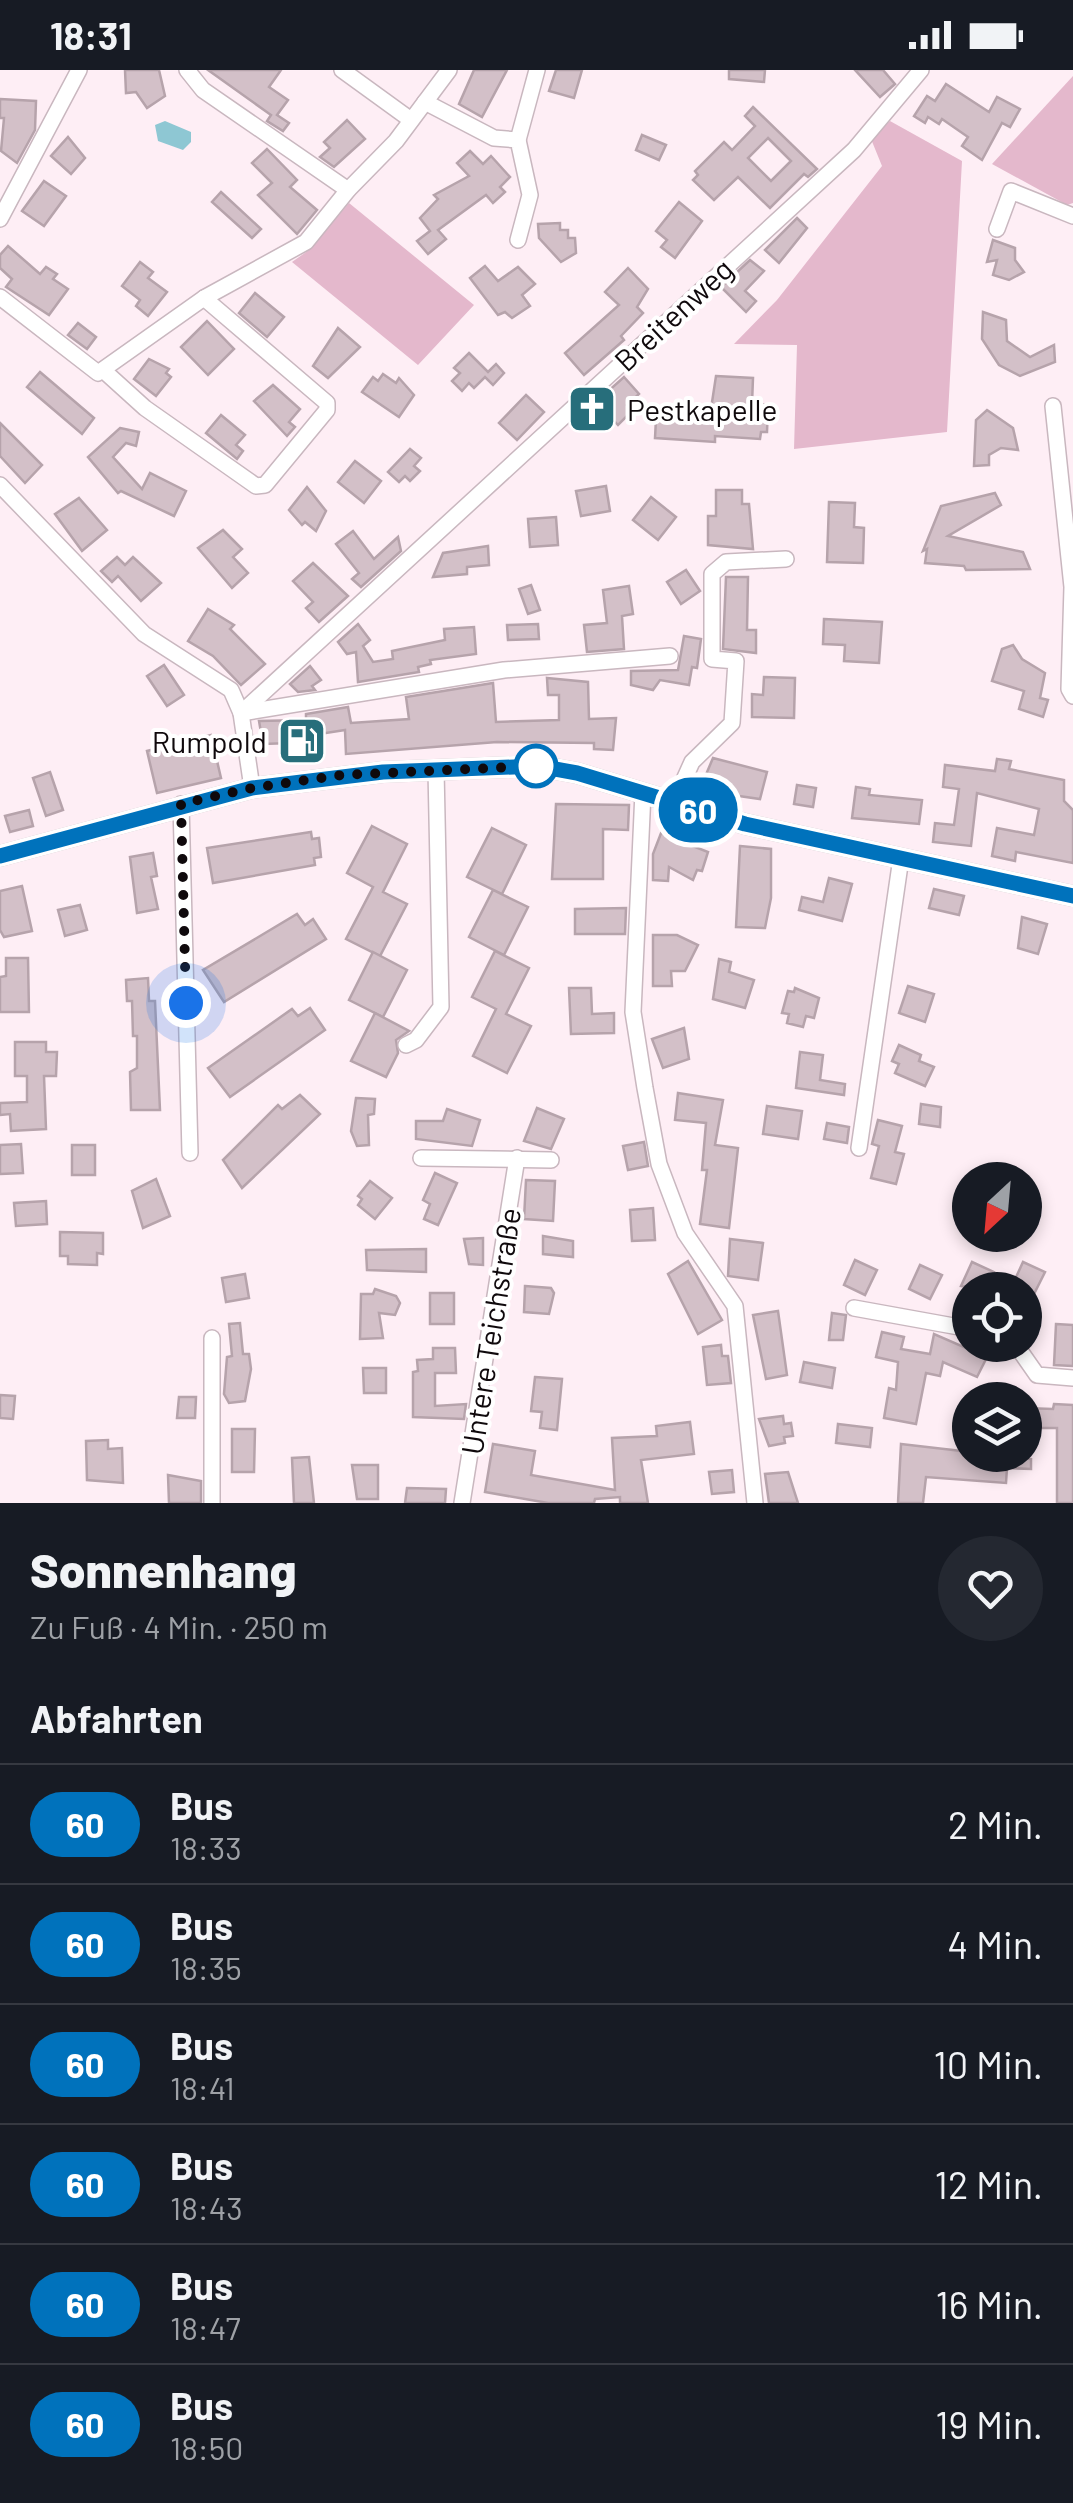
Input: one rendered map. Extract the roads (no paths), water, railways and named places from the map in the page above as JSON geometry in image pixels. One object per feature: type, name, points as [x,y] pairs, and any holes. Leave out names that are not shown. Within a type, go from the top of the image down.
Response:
[{"type":"main road","points":[[0,856],[181,804],[252,788],[342,775],[539,766],[644,792],[745,824],[1073,896]]},
{"type":"street","points":[[0,220],[79,70]]},
{"type":"street","points":[[187,70],[203,90],[348,190]]},
{"type":"street","points":[[342,70],[412,120]]},
{"type":"street","points":[[0,297],[98,373],[204,298],[306,242],[412,120],[449,70]]},
{"type":"street","points":[[518,240],[530,195],[518,140],[537,70]]},
{"type":"street","name":"Breitenweg","points":[[240,713],[854,150],[921,70]]},
{"type":"street","points":[[425,102],[494,138],[518,140]]},
{"type":"street","points":[[998,229],[1011,191],[1073,216]]},
{"type":"street","points":[[103,370],[145,408],[256,486],[265,485],[327,410],[327,402],[204,298]]},
{"type":"street","points":[[1053,406],[1073,587],[1069,689],[1073,696]]},
{"type":"street","points":[[0,485],[144,634],[231,690],[240,713],[252,788]]},
{"type":"street","points":[[674,802],[692,762],[732,723],[736,662],[712,659],[712,574],[726,562],[786,559]]},
{"type":"street","points":[[240,713],[427,680],[670,656]]},
{"type":"street","points":[[406,1045],[416,1040],[441,1007],[436,770]]},
{"type":"street","points":[[644,792],[634,1012],[645,1088],[659,1164],[685,1233],[735,1306],[755,1503]]},
{"type":"street","points":[[181,804],[190,1153]]},
{"type":"street","points":[[860,1148],[902,858]]},
{"type":"street","points":[[420,1158],[551,1160]]},
{"type":"street","name":"Untere Teichstraße","points":[[462,1503],[517,1158]]},
{"type":"street","points":[[854,1308],[952,1326]]},
{"type":"street","points":[[212,1338],[212,1503]]},
{"type":"street","points":[[1028,1362],[1037,1375],[1073,1378]]},
{"type":"water","points":[[165,121],[191,132],[191,142],[183,150],[158,141],[155,125]]},
{"type":"place","name":"Pestkapelle","points":[[592,409]]},
{"type":"place","name":"Rumpold","points":[[302,741]]}]
